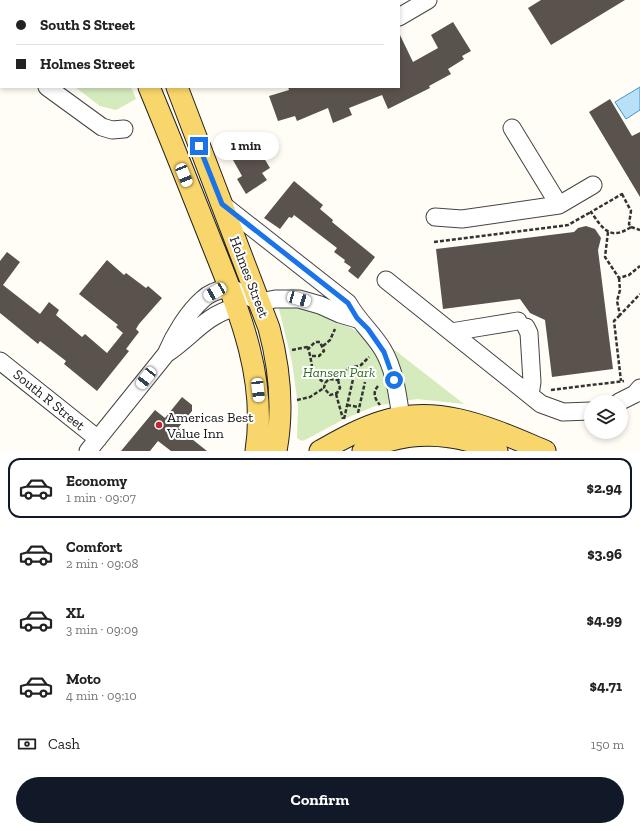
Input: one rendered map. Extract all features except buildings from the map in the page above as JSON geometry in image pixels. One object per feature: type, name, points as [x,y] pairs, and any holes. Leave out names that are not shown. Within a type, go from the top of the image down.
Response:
[{"type":"main road","name":"Holmes Street","points":[[149,88],[229,287],[248,343],[256,380],[259,421],[256,451]]},
{"type":"main road","name":"Holmes Street","points":[[177,88],[260,302],[275,352],[281,391],[281,420],[276,451]]},
{"type":"main road","points":[[320,451],[362,429],[403,427],[435,416],[458,418],[497,430],[545,451]]},
{"type":"main road","points":[[363,451],[386,441],[403,427]]},
{"type":"main road","points":[[403,427],[437,436],[456,438],[496,451]]},
{"type":"street","points":[[400,16],[428,0]]},
{"type":"street","points":[[48,88],[102,127],[112,130],[124,129]]},
{"type":"street","points":[[512,128],[559,205]]},
{"type":"street","points":[[435,217],[462,219],[559,205],[593,185]]},
{"type":"street","points":[[222,204],[348,303],[357,318],[368,329],[384,352],[394,380],[403,427]]},
{"type":"street","points":[[386,280],[541,404],[563,412],[584,411]]},
{"type":"street","points":[[93,445],[166,354],[173,336],[203,298],[229,287],[260,302],[275,299],[299,299],[320,305],[340,314],[357,318]]},
{"type":"street","points":[[166,354],[183,343],[193,331],[212,316],[236,307]]},
{"type":"street","points":[[451,332],[522,324],[529,334],[532,382],[530,395]]},
{"type":"street","name":"South R Street","points":[[0,361],[93,445]]},
{"type":"street","points":[[628,398],[635,394],[633,384]]},
{"type":"path","points":[[434,242],[568,226],[622,194],[631,211],[629,224],[632,229],[640,230]]},
{"type":"path","points":[[591,212],[604,230],[612,234],[624,231],[631,227]]},
{"type":"path","points":[[608,232],[605,257],[619,278],[620,290],[617,301],[620,314]]},
{"type":"path","points":[[619,278],[629,275],[640,266]]},
{"type":"path","points":[[622,381],[614,321],[640,294]]},
{"type":"path","points":[[323,346],[330,340],[336,328]]},
{"type":"path","points":[[288,351],[306,347],[308,348],[315,342],[320,342],[324,351],[319,356],[312,356]]},
{"type":"path","points":[[308,348],[312,356],[311,368],[314,375],[325,383]]},
{"type":"path","points":[[338,380],[347,369],[361,365],[372,354]]},
{"type":"path","points":[[336,394],[343,422],[356,366]]},
{"type":"path","points":[[295,400],[310,397],[324,388],[325,383],[329,379],[338,380]]},
{"type":"path","points":[[324,388],[330,395],[336,394],[340,388],[338,380]]},
{"type":"path","points":[[546,391],[622,381],[633,384]]},
{"type":"path","points":[[357,418],[365,382]]},
{"type":"path","points":[[378,386],[374,394],[381,407]]},
{"type":"path","points":[[347,405],[359,407]]},
{"type":"green space","points":[[76,88],[131,88],[136,99],[116,110],[100,106]]},
{"type":"green space","name":"Hansen Park","points":[[283,305],[302,307],[335,320],[396,351],[464,404],[417,399],[375,406],[344,419],[302,441],[297,438],[298,406],[292,362],[279,309]]},
{"type":"water","points":[[640,87],[640,110],[626,119],[615,102]]},
{"type":"place","name":"Americas Best Value Inn","points":[[159,425]]},
{"type":"route","points":[[199,146],[222,204],[348,303],[357,318],[377,340],[390,365],[394,380]]}]
